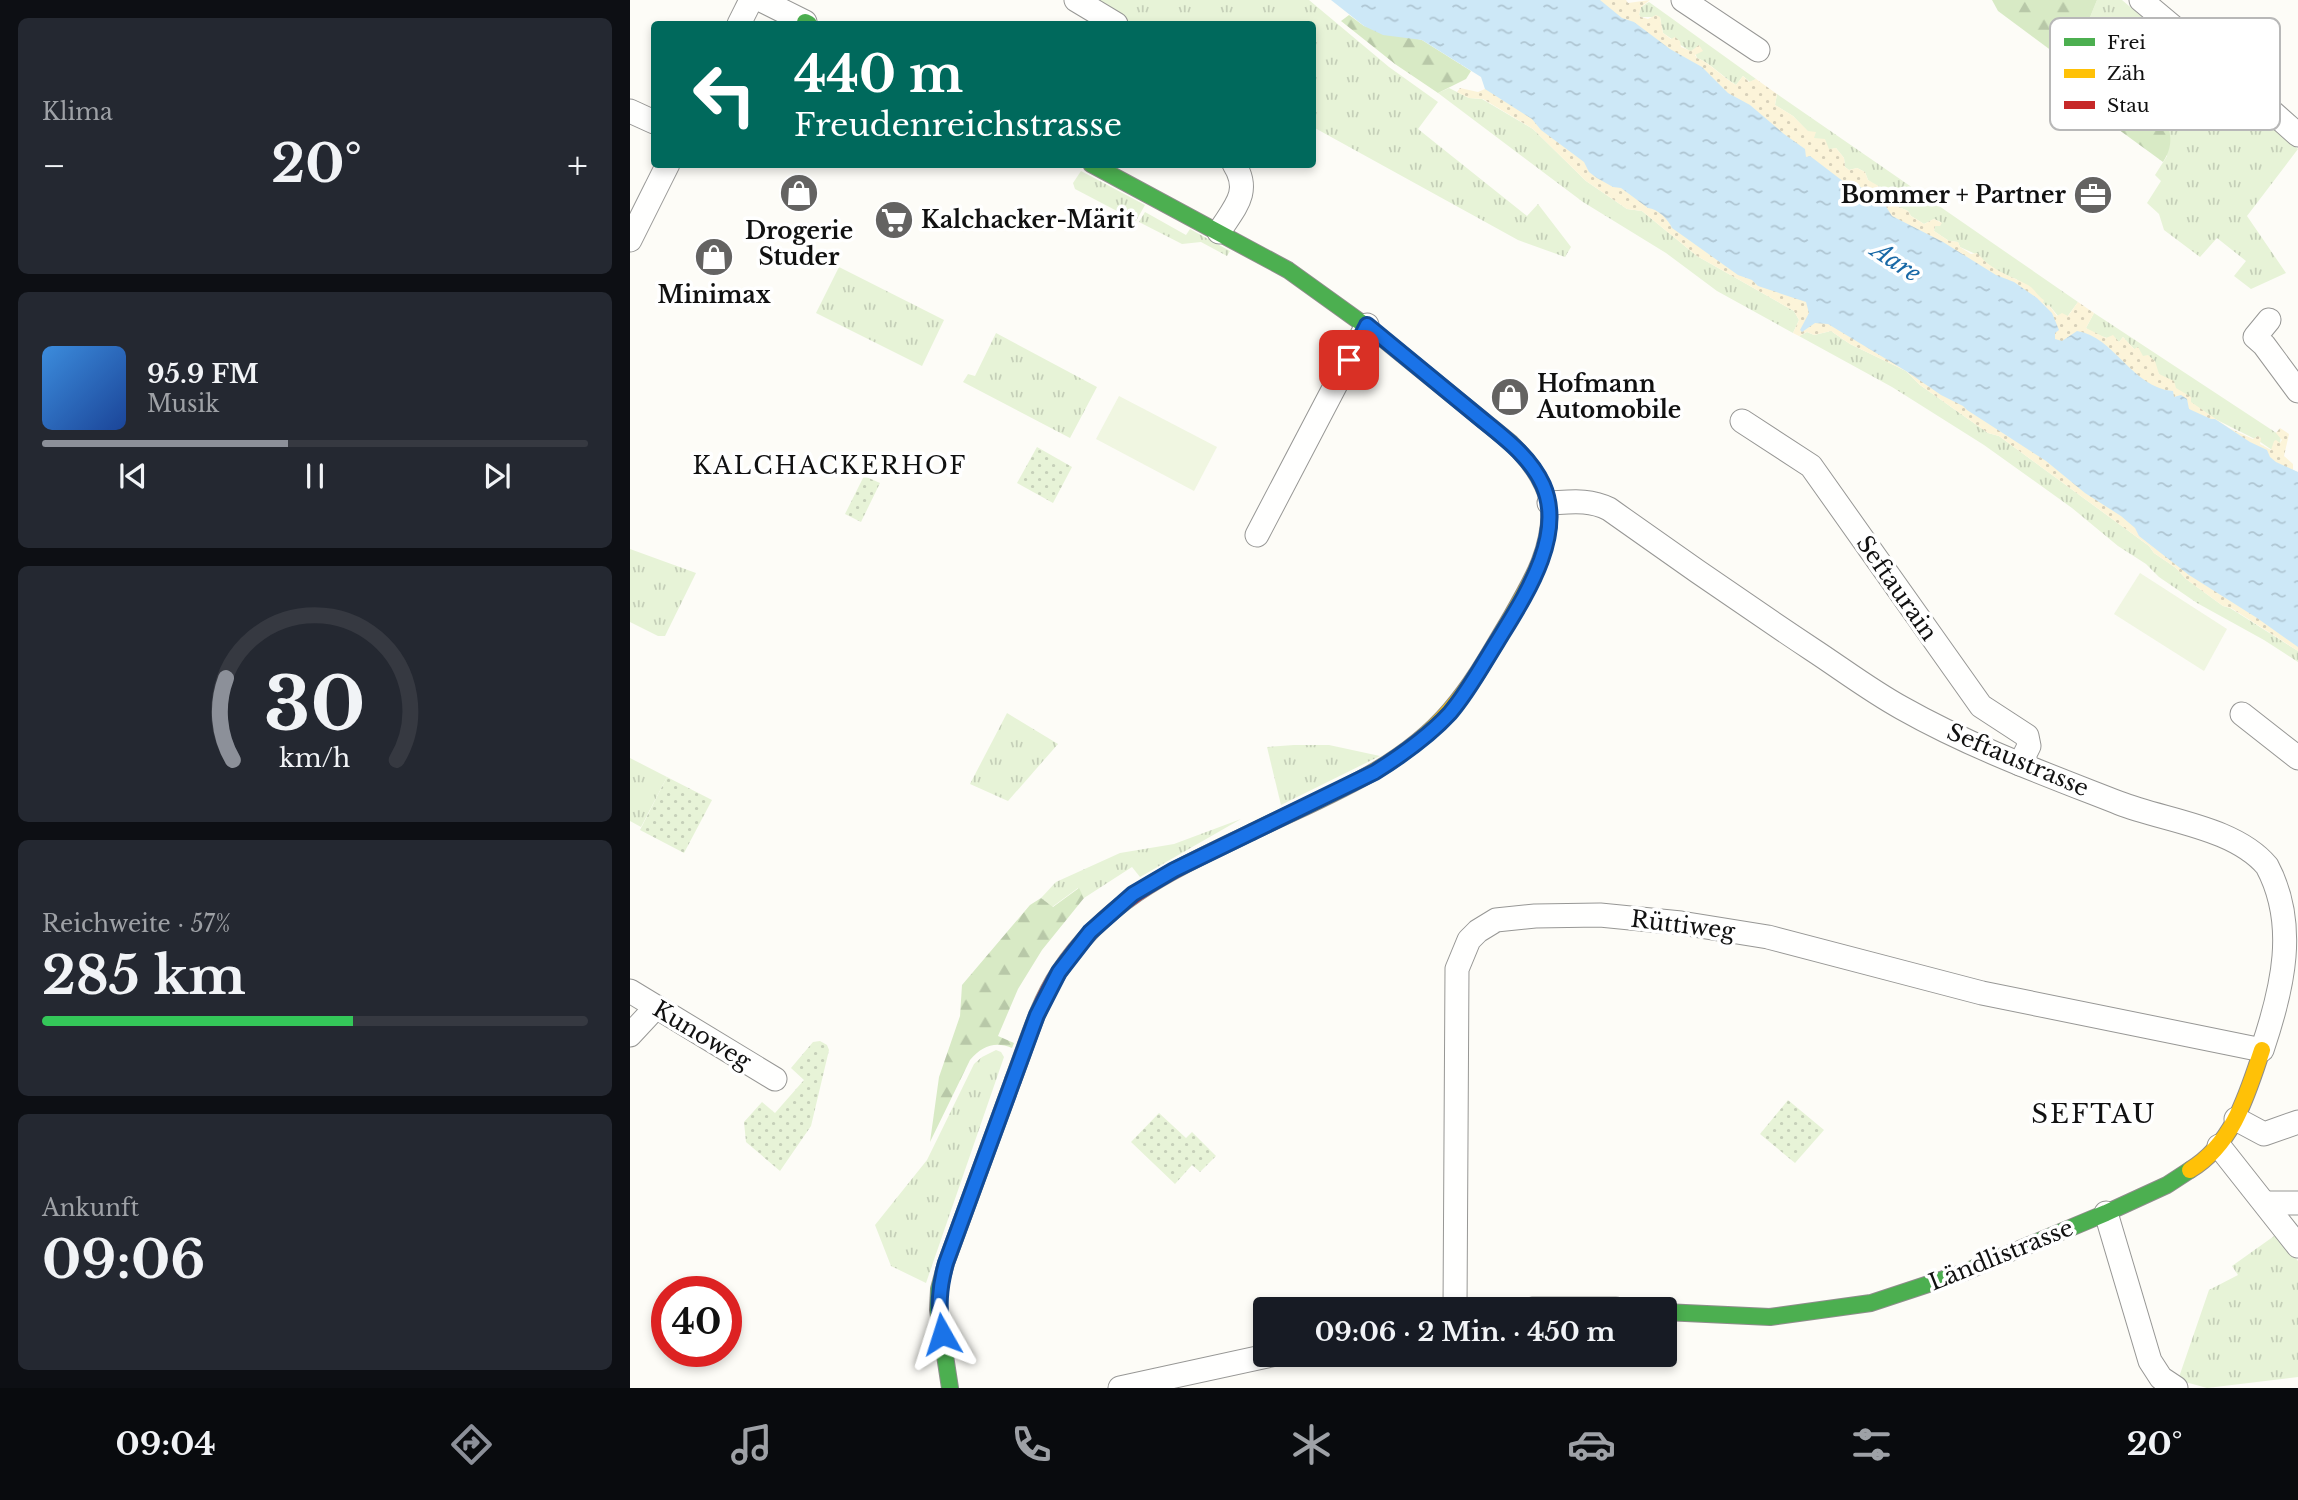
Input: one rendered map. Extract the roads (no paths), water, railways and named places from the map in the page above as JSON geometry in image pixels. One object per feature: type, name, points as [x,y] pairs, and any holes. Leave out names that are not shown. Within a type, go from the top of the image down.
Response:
[{"type":"street","points":[[740,21],[751,0]]},
{"type":"street","points":[[761,0],[801,21]]},
{"type":"street","points":[[1076,0],[1111,21]]},
{"type":"street","points":[[1683,0],[1758,50]]},
{"type":"street","points":[[2141,0],[2163,18]]},
{"type":"street","points":[[630,111],[651,121]]},
{"type":"street","points":[[2280,119],[2298,135]]},
{"type":"street","points":[[630,240],[666,168]]},
{"type":"street","points":[[950,1388],[938,1310],[939,1289],[946,1263],[1033,1025],[1059,972],[1090,932],[1133,894],[1174,870],[1375,772],[1427,735],[1450,712],[1474,681],[1527,588],[1545,546],[1549,522],[1549,503],[1543,485],[1524,456],[1367,325],[1293,273],[1099,168]]},
{"type":"street","points":[[1219,232],[1242,189],[1236,168]]},
{"type":"street","points":[[2269,320],[2255,337],[2298,391]]},
{"type":"street","points":[[1257,535],[1367,325]]},
{"type":"street","name":"Seftaurain","points":[[1742,421],[1811,466],[1981,706],[2027,736],[2029,746],[2020,764]]},
{"type":"street","name":"Seftaustrasse","points":[[1549,503],[1583,501],[1609,509],[1721,588],[1900,707],[1980,748],[2130,807],[2226,837],[2255,853],[2268,867],[2285,894],[2295,932],[2290,966],[2245,1103],[2236,1119]]},
{"type":"street","points":[[2242,714],[2298,758]]},
{"type":"street","name":"Rüttiweg","points":[[1455,1297],[1457,970],[1469,940],[1478,930],[1496,920],[1535,916],[1600,915],[1681,923],[1768,937],[1830,951],[1982,993],[2262,1050]]},
{"type":"street","name":"Kunoweg","points":[[630,991],[775,1080]]},
{"type":"street","points":[[630,1035],[656,1007]]},
{"type":"street","points":[[2236,1119],[2264,1134],[2298,1122]]},
{"type":"street","name":"Ländlistrasse","points":[[1677,1313],[1770,1317],[1871,1303],[1965,1272],[2106,1213],[2187,1174],[2207,1160],[2236,1119]]},
{"type":"street","points":[[2219,1146],[2298,1247]]},
{"type":"street","points":[[2266,1203],[2298,1203]]},
{"type":"street","points":[[2106,1213],[2150,1361],[2161,1378],[2176,1388]]},
{"type":"street","points":[[1120,1388],[1253,1359]]},
{"type":"water","name":"Aare","points":[[1331,0],[1600,0],[1622,18],[1634,22],[1670,49],[1702,67],[1728,93],[1750,105],[1805,149],[1806,157],[1810,156],[1847,184],[1852,181],[1863,189],[1868,198],[1883,202],[1892,216],[1943,242],[1996,275],[2014,282],[2037,298],[2052,313],[2059,330],[2055,333],[2055,339],[2062,341],[2077,331],[2090,335],[2113,351],[2146,381],[2173,391],[2174,397],[2181,395],[2187,399],[2189,409],[2215,419],[2267,450],[2276,462],[2298,472],[2298,647],[2189,575],[2139,536],[2135,528],[2121,516],[2085,493],[2046,461],[1963,406],[1828,324],[1815,323],[1802,332],[1800,330],[1809,313],[1806,302],[1758,286],[1752,280],[1738,275],[1672,228],[1659,212],[1648,208],[1621,188],[1613,187],[1597,178],[1589,172],[1584,162],[1541,130],[1532,119],[1485,89],[1481,77],[1422,40],[1383,35],[1364,26]]},
{"type":"place","name":"Drogerie Studer","points":[[799,193]]},
{"type":"place","name":"Bommer + Partner","points":[[2093,195]]},
{"type":"place","name":"Kalchacker-Märit","points":[[894,220]]},
{"type":"place","name":"Minimax","points":[[714,257]]},
{"type":"place","name":"Hofmann Automobile","points":[[1510,397]]},
{"type":"district","name":"KALCHACKERHOF","points":[[830,466]]},
{"type":"district","name":"SEFTAU","points":[[2094,1114]]}]
